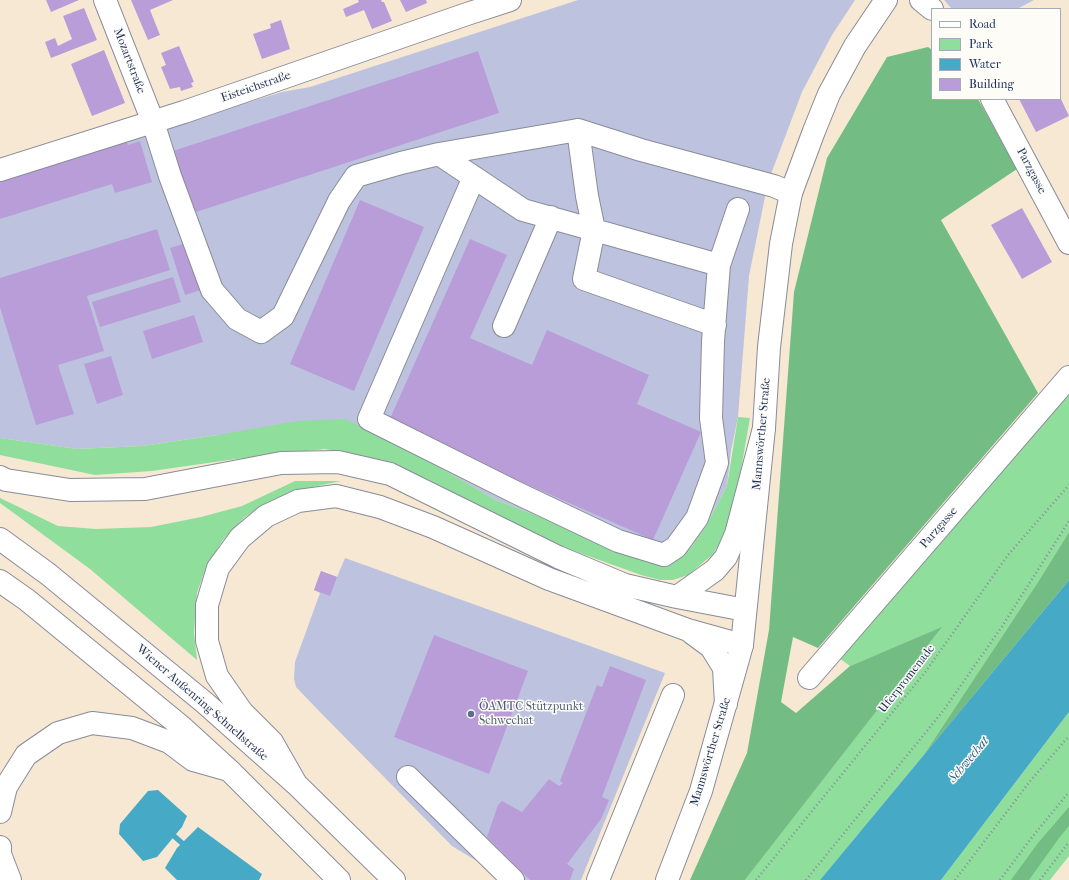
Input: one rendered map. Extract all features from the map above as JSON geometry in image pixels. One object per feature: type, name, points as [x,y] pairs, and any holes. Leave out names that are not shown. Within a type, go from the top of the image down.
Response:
[{"type":"main road","name":"Mozartstraße","points":[[105,0],[153,122],[170,176],[212,290],[237,319],[261,332],[283,316],[339,201],[356,176],[439,154]]},
{"type":"main road","name":"Eisteichstraße","points":[[0,170],[153,122],[464,7],[510,0]]},
{"type":"main road","name":"Mannswörther Straße","points":[[667,880],[701,791],[742,645],[764,428],[769,348],[781,244],[791,193],[829,94],[855,46],[886,0]]},
{"type":"main road","points":[[921,0],[931,8]]},
{"type":"main road","name":"Parzgasse","points":[[993,100],[1069,243]]},
{"type":"main road","points":[[439,154],[578,130],[640,150],[774,186],[791,193]]},
{"type":"main road","points":[[578,130],[587,196],[594,230],[584,279],[714,325]]},
{"type":"main road","points":[[439,154],[523,210],[719,265]]},
{"type":"main road","points":[[474,177],[369,419],[514,492],[618,541],[664,555],[676,547],[697,518],[717,463],[711,418],[714,325],[719,265],[738,209]]},
{"type":"main road","points":[[504,326],[551,217]]},
{"type":"main road","name":"Parzgasse","points":[[809,678],[1069,377]]},
{"type":"main road","points":[[677,597],[715,570],[726,557],[736,534],[764,428]]},
{"type":"main road","points":[[0,478],[70,490],[145,489],[281,463],[338,462],[390,474],[558,557],[625,585],[745,610]]},
{"type":"main road","points":[[296,784],[272,742],[242,712],[217,676],[207,641],[207,605],[218,568],[240,538],[266,516],[298,501],[336,496],[380,508],[433,527],[549,579],[688,630],[742,645]]},
{"type":"main road","name":"Wiener Außenring Schnellstraße","points":[[0,539],[48,574],[205,703],[296,784],[394,880]]},
{"type":"main road","points":[[0,581],[27,600],[177,724],[229,770],[339,880]]},
{"type":"main road","points":[[688,630],[711,648],[724,668],[726,704]]},
{"type":"main road","points":[[598,880],[673,695]]},
{"type":"main road","points":[[0,812],[6,787],[26,755],[58,732],[92,723],[132,728],[169,742],[193,760],[229,770]]},
{"type":"main road","points":[[408,777],[513,880]]},
{"type":"main road","points":[[0,847],[0,854],[10,880]]},
{"type":"path","name":"Uferpromenade","points":[[756,880],[926,671],[1008,555],[1069,486]]},
{"type":"path","points":[[806,880],[943,711],[1000,628],[1069,521]]},
{"type":"path","points":[[955,880],[1031,780],[1069,736]]},
{"type":"path","points":[[1000,880],[1069,792]]},
{"type":"path","points":[[1040,880],[1069,842]]},
{"type":"shaded area","points":[[578,0],[855,0],[832,35],[802,92],[768,182],[749,276],[738,417],[731,451],[727,486],[707,524],[693,545],[684,554],[670,563],[647,558],[496,500],[425,459],[218,435],[142,446],[77,449],[0,438],[0,178],[282,92],[310,87]]},
{"type":"shaded area","points":[[944,0],[1034,0],[1019,8],[951,8]]},
{"type":"shaded area","points":[[345,558],[665,673],[581,880],[498,880],[480,863],[452,846],[296,687],[294,679],[295,662],[320,593],[314,590],[321,571],[337,577]]},
{"type":"green space","points":[[928,47],[931,49],[931,100],[979,100],[1017,169],[941,220],[1038,393],[818,648],[793,637],[781,702],[796,713],[850,666],[942,627],[745,880],[690,880],[747,753],[769,630],[794,292],[827,158],[887,57]]},
{"type":"green space","points":[[1069,395],[1069,532],[1038,582],[923,756],[820,880],[745,880],[941,628],[850,666],[839,658]]},
{"type":"green space","points":[[738,417],[750,418],[741,469],[725,536],[712,555],[688,575],[673,580],[660,580],[641,575],[566,548],[486,510],[429,480],[380,460],[325,449],[236,459],[152,471],[95,475],[0,455],[0,438],[77,449],[142,446],[218,435],[297,421],[345,419],[425,459],[496,500],[647,558],[670,563],[684,554],[693,545],[707,524],[727,486]]},
{"type":"green space","points":[[295,481],[341,481],[294,491],[267,503],[245,517],[223,540],[206,567],[197,593],[194,633],[197,660],[90,569],[0,503],[0,498],[58,526],[96,529],[151,527],[201,517],[242,506]]},
{"type":"green space","points":[[1069,532],[1069,580],[923,756],[1038,582]]},
{"type":"green space","points":[[1069,712],[1069,856],[1050,880],[941,880]]},
{"type":"green space","points":[[1069,807],[1069,826],[1029,880],[1011,880],[1038,843]]},
{"type":"water","name":"Schwechat","points":[[1069,580],[1069,712],[941,880],[820,880]]},
{"type":"water","points":[[158,790],[187,816],[182,827],[157,857],[143,861],[119,834],[120,824],[148,791]]},
{"type":"water","points":[[198,827],[262,874],[259,880],[177,880],[165,868],[177,848]]},
{"type":"building","points":[[46,0],[79,0],[51,12]]},
{"type":"building","points":[[131,0],[173,0],[150,10],[160,35],[148,40]]},
{"type":"building","points":[[358,0],[381,0],[384,2],[392,21],[372,29],[364,10],[346,17],[343,9],[359,2]]},
{"type":"building","points":[[400,0],[426,0],[427,3],[406,12]]},
{"type":"building","points":[[84,8],[97,40],[51,58],[45,42],[55,38],[58,46],[72,39],[63,16]]},
{"type":"building","points":[[281,20],[290,49],[262,59],[253,34],[271,28],[270,24]]},
{"type":"building","points":[[179,46],[194,82],[191,83],[193,87],[181,91],[180,87],[170,89],[161,67],[166,65],[161,53]]},
{"type":"building","points":[[104,50],[125,103],[92,116],[71,64]]},
{"type":"building","points":[[478,51],[499,113],[190,214],[170,152]]},
{"type":"building","points":[[1061,99],[1069,116],[1036,132],[1020,100]]},
{"type":"building","points":[[126,140],[128,145],[140,141],[152,182],[115,193],[112,184],[0,219],[0,180]]},
{"type":"building","points":[[360,200],[424,227],[354,391],[290,364]]},
{"type":"building","points":[[1022,208],[1052,262],[1022,279],[991,225]]},
{"type":"building","points":[[157,229],[170,270],[87,296],[104,351],[58,365],[74,414],[36,425],[0,307],[0,278]]},
{"type":"building","points":[[470,239],[507,255],[470,338],[532,365],[547,330],[649,375],[637,404],[701,432],[653,540],[388,423]]},
{"type":"building","points":[[186,243],[201,290],[185,295],[170,248]]},
{"type":"building","points":[[173,277],[181,302],[100,327],[92,302]]},
{"type":"building","points":[[194,315],[203,342],[152,359],[143,331]]},
{"type":"building","points":[[111,356],[123,395],[97,404],[84,364]]},
{"type":"building","points":[[321,571],[337,577],[330,596],[314,590]]},
{"type":"building","points":[[434,635],[528,671],[489,774],[394,737]]},
{"type":"building","points":[[610,666],[646,680],[602,797],[609,800],[601,819],[567,864],[574,869],[570,880],[530,880],[487,837],[498,805],[502,801],[522,812],[549,779],[559,786],[563,783],[560,781],[597,685],[602,687]]},
{"type":"waterway","points":[[174,836],[182,843]]},
{"type":"place","name":"ÖAMTC Stützpunkt Schwechat","points":[[471,714]]}]
